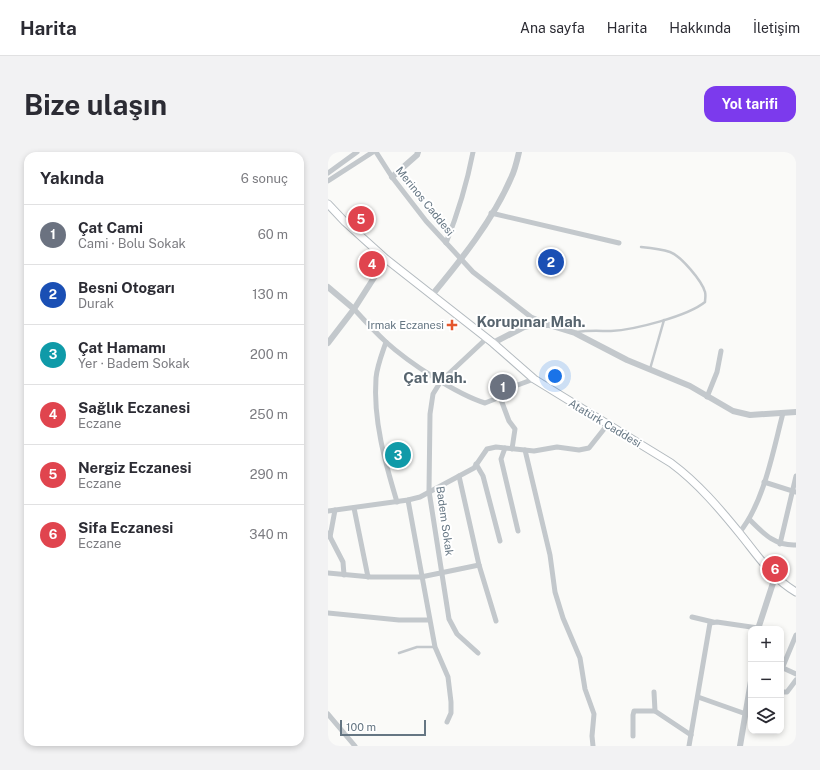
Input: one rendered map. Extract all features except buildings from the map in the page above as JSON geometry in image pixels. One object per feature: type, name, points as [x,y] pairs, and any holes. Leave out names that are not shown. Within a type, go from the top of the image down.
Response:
[{"type":"main road","name":"Atatürk Caddesi","points":[[328,204],[345,222],[386,259],[490,340],[534,379],[574,405],[671,463],[689,476],[739,533],[775,578],[796,592]]},
{"type":"street","points":[[328,173],[357,152]]},
{"type":"street","points":[[328,181],[373,152]]},
{"type":"street","name":"Merinos Caddesi","points":[[376,152],[392,177],[446,243],[473,272],[530,317],[549,325]]},
{"type":"street","points":[[392,177],[417,155],[418,152]]},
{"type":"street","points":[[446,243],[456,218],[470,172],[473,152]]},
{"type":"street","points":[[432,295],[461,259],[491,213],[511,178],[519,152]]},
{"type":"street","points":[[491,213],[619,243]]},
{"type":"street","points":[[328,343],[354,309],[386,259]]},
{"type":"street","points":[[328,287],[354,309],[386,342],[441,381],[473,400],[485,403],[500,397],[515,386],[534,379]]},
{"type":"street","points":[[441,381],[490,340],[524,327],[533,325],[549,325],[575,333],[650,371],[690,386],[733,411],[750,415],[796,412]]},
{"type":"street","points":[[386,342],[376,376],[376,402],[380,436],[396,502]]},
{"type":"street","points":[[707,397],[717,372],[721,351]]},
{"type":"street","name":"Badem Sokak","points":[[441,381],[433,394],[430,414],[429,491],[449,619],[457,634],[478,653]]},
{"type":"street","points":[[500,397],[515,429],[512,449]]},
{"type":"street","points":[[739,533],[750,520],[764,482],[783,413]]},
{"type":"street","points":[[328,511],[396,502],[420,497],[474,468],[487,449],[496,447],[534,451],[557,447],[579,450],[589,448],[608,424]]},
{"type":"street","points":[[505,448],[502,459],[518,531]]},
{"type":"street","points":[[525,450],[550,555],[555,592],[563,618],[580,658],[585,689],[594,714],[592,736],[593,746]]},
{"type":"street","points":[[476,464],[483,476],[500,541]]},
{"type":"street","points":[[459,476],[479,565],[496,622]]},
{"type":"street","points":[[780,544],[794,492],[796,476]]},
{"type":"street","points":[[764,482],[794,492]]},
{"type":"street","points":[[408,500],[414,525],[421,577],[435,647],[448,677],[451,713],[447,722]]},
{"type":"street","points":[[354,508],[368,577]]},
{"type":"street","points":[[334,510],[329,536],[343,562],[344,575]]},
{"type":"street","points":[[750,520],[768,537],[780,544],[796,545]]},
{"type":"street","points":[[328,573],[368,577],[421,577],[479,565]]},
{"type":"street","points":[[759,626],[775,578]]},
{"type":"street","points":[[328,613],[404,621],[430,620]]},
{"type":"street","points":[[692,618],[748,627]]},
{"type":"street","points":[[688,746],[710,624],[713,622]]},
{"type":"street","points":[[784,664],[796,635]]},
{"type":"street","points":[[784,670],[796,674]]},
{"type":"street","points":[[784,692],[787,692],[796,680]]},
{"type":"street","points":[[654,692],[654,711]]},
{"type":"street","points":[[698,697],[746,714]]},
{"type":"street","points":[[740,746],[749,698]]},
{"type":"street","points":[[633,736],[634,711],[654,711],[691,735]]},
{"type":"street","points":[[328,714],[355,746]]},
{"type":"lane","points":[[575,333],[629,329],[664,320],[705,302],[706,293],[687,266],[675,255],[663,250],[641,247]]},
{"type":"lane","points":[[650,371],[664,320]]},
{"type":"lane","points":[[399,653],[417,648],[435,647]]},
{"type":"place","name":"Nergiz Eczanesi","points":[[361,219]]},
{"type":"place","name":"Besni Otogarı","points":[[551,262]]},
{"type":"place","name":"Sağlık Eczanesi","points":[[372,264]]},
{"type":"place","name":"Irmak Eczanesi","points":[[452,325]]},
{"type":"place","name":"Çat Cami","points":[[503,387]]},
{"type":"place","name":"Çat Hamamı","points":[[398,455]]},
{"type":"place","name":"Sifa Eczanesi","points":[[775,569]]},
{"type":"district","name":"Korupınar Mah.","points":[[531,321]]},
{"type":"district","name":"Çat Mah.","points":[[435,377]]}]
